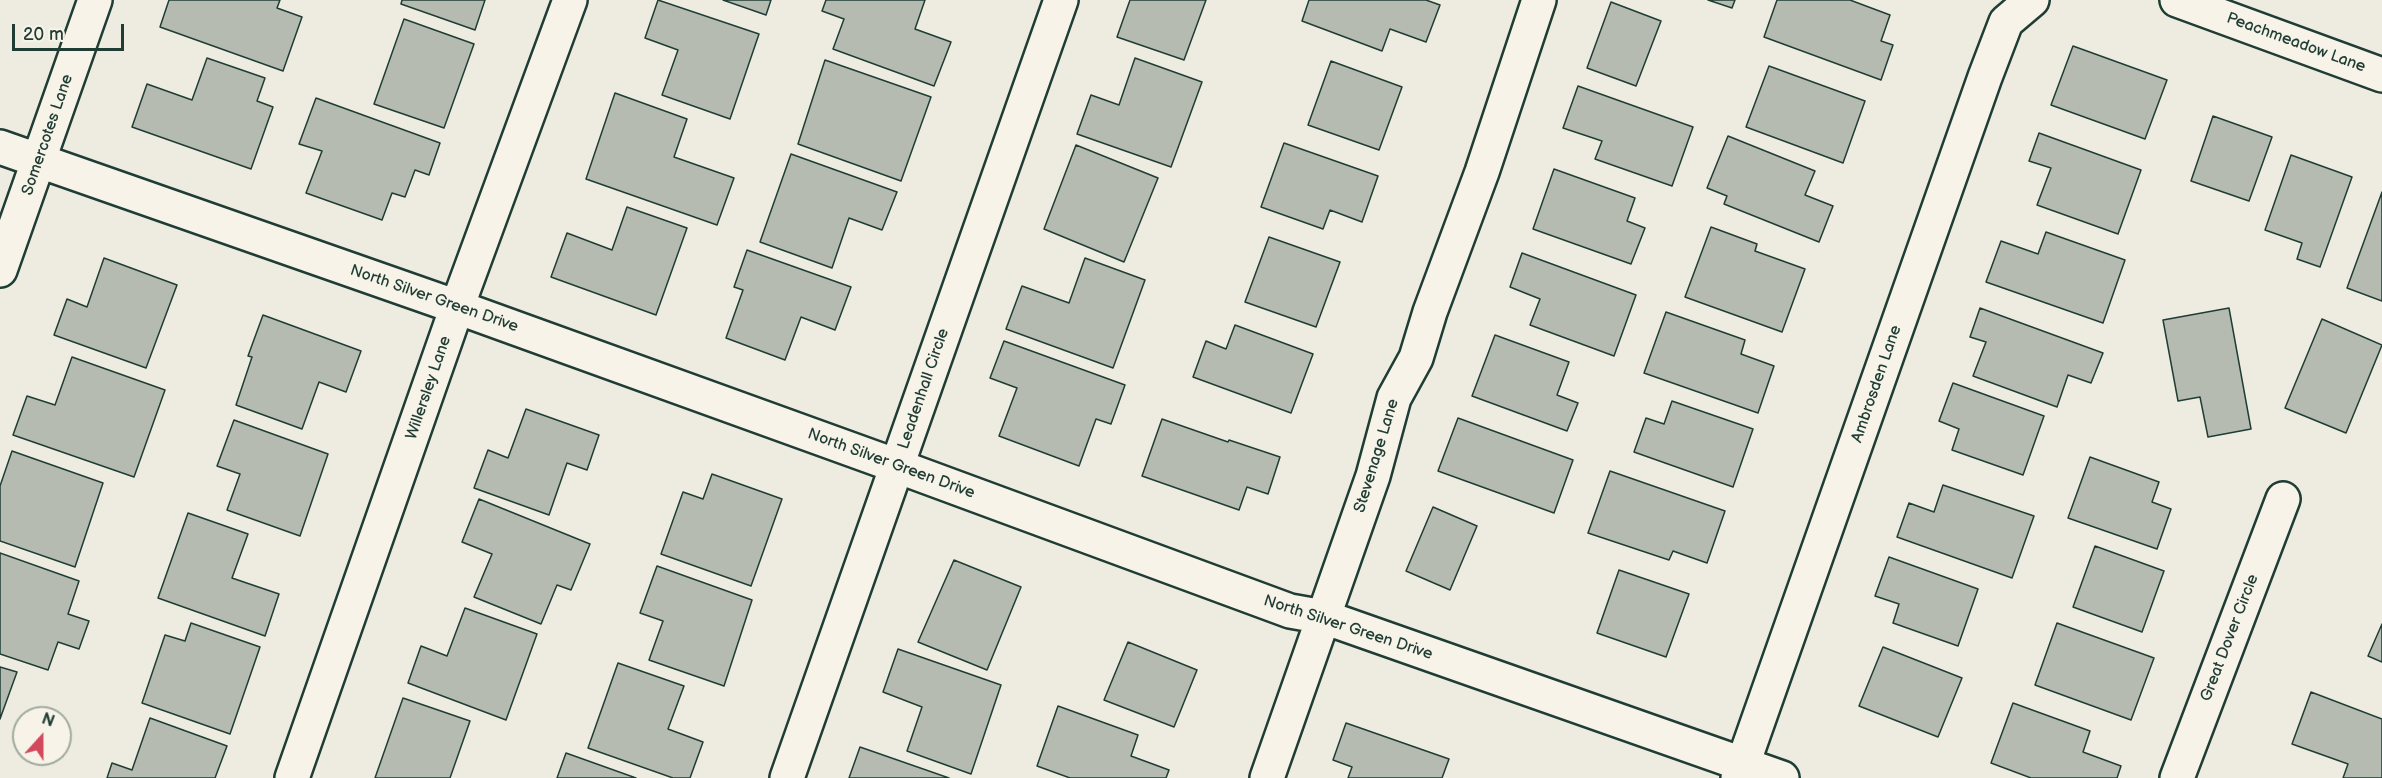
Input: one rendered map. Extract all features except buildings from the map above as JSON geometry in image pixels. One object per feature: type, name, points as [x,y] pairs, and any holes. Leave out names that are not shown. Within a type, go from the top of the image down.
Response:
[{"type":"street","name":"Somercotes Lane","points":[[0,270],[95,0]]},
{"type":"street","name":"Willersley Lane","points":[[292,778],[457,307],[570,0]]},
{"type":"street","name":"Leadenhall Circle","points":[[787,778],[1061,0]]},
{"type":"street","name":"Stevenage Lane","points":[[1268,778],[1373,476],[1394,398],[1416,358],[1430,312],[1482,172],[1539,0]]},
{"type":"street","name":"Ambrosden Lane","points":[[1741,771],[1985,77],[2006,22],[2032,0]]},
{"type":"street","name":"Peachmeadow Lane","points":[[2177,0],[2382,75]]},
{"type":"street","name":"North Silver Green Drive","points":[[0,147],[457,307],[1290,611],[1324,617],[1741,771],[1782,778]]},
{"type":"street","name":"Great Dover Circle","points":[[2177,778],[2283,499]]}]
